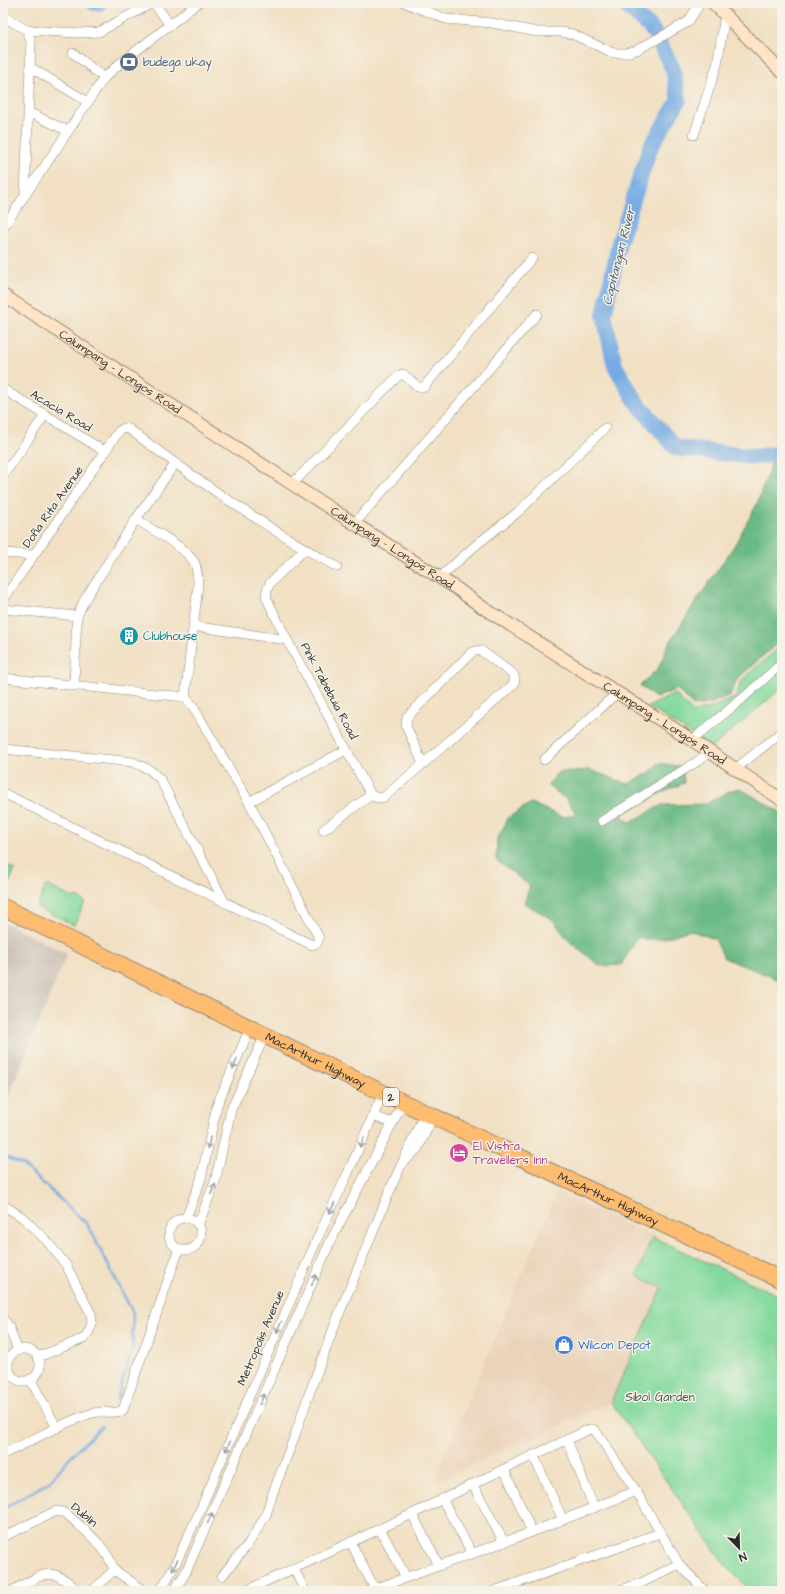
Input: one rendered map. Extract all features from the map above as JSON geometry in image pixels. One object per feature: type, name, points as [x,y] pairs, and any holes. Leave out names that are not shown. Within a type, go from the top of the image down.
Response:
[{"type":"highway","name":"MacArthur Highway","points":[[3,907],[382,1093],[782,1280]]},
{"type":"street","points":[[3,14],[9,20],[27,30],[78,34],[99,32],[153,3],[170,25]]},
{"type":"street","points":[[3,228],[104,78],[118,65],[198,3]]},
{"type":"street","points":[[406,3],[446,19],[492,23],[537,32],[561,32],[572,34],[613,53],[626,53],[637,50],[688,22],[700,3]]},
{"type":"street","points":[[714,3],[782,72]]},
{"type":"street","points":[[694,135],[717,65],[725,15]]},
{"type":"street","points":[[24,196],[31,42],[27,30]]},
{"type":"street","points":[[73,53],[104,78]]},
{"type":"street","points":[[30,67],[88,102]]},
{"type":"street","points":[[28,112],[68,131]]},
{"type":"street","points":[[292,484],[398,376],[403,374],[418,388],[424,387],[532,258]]},
{"type":"street","name":"Calumpang - Longos Road","points":[[3,295],[292,484],[692,740],[734,770],[782,800]]},
{"type":"street","points":[[354,524],[538,314]]},
{"type":"street","name":"Acacia Road","points":[[3,390],[106,452]]},
{"type":"street","points":[[3,476],[45,415]]},
{"type":"street","name":"Doña Rita Avenue","points":[[3,600],[119,431],[124,428],[129,429],[175,464]]},
{"type":"street","points":[[439,578],[476,545],[518,512],[605,428]]},
{"type":"street","points":[[74,685],[77,616],[85,599],[136,519],[175,464],[305,549],[337,567]]},
{"type":"street","points":[[136,519],[186,552],[194,562],[198,573],[198,586],[185,697]]},
{"type":"street","name":"Pink Tabebuia Road","points":[[305,549],[270,583],[266,596],[287,640],[371,795]]},
{"type":"street","points":[[3,553],[33,555]]},
{"type":"street","points":[[3,609],[77,616]]},
{"type":"street","points":[[193,626],[287,640]]},
{"type":"street","points":[[323,830],[371,795],[377,798],[384,797],[423,764],[514,684],[515,679],[513,674],[480,650],[472,652],[407,717],[406,726],[423,764]]},
{"type":"street","points":[[692,740],[742,699],[782,663]]},
{"type":"street","points":[[3,678],[185,697],[192,704],[249,802],[319,938],[317,943],[312,945],[3,793]]},
{"type":"street","points":[[544,760],[617,693]]},
{"type":"street","points":[[734,770],[782,732]]},
{"type":"street","points":[[3,749],[134,762],[150,770],[160,779],[225,903]]},
{"type":"street","points":[[249,802],[346,750]]},
{"type":"street","points":[[602,821],[709,753]]},
{"type":"street","points":[[186,1218],[201,1179],[217,1105],[250,1028]]},
{"type":"street","points":[[198,1225],[215,1182],[231,1110],[265,1035]]},
{"type":"street","name":"Metropolis Avenue","points":[[160,1591],[175,1565],[201,1508],[382,1093]]},
{"type":"street","name":"Metropolis Avenue","points":[[174,1591],[186,1572],[330,1242],[403,1102]]},
{"type":"street","points":[[217,1105],[231,1110]]},
{"type":"street","points":[[222,1576],[249,1543],[266,1515],[270,1498],[295,1435],[337,1319],[393,1183],[429,1115]]},
{"type":"street","points":[[373,1116],[393,1123]]},
{"type":"street","points":[[3,1205],[22,1217],[46,1240],[61,1258],[91,1314],[92,1323],[85,1338],[38,1357]]},
{"type":"street","points":[[186,1218],[195,1221],[198,1225],[200,1232],[198,1242],[191,1248],[185,1250],[173,1245],[170,1240],[169,1231],[174,1221],[186,1218]]},
{"type":"street","points":[[3,1454],[56,1428],[94,1412],[119,1412],[123,1410],[179,1248]]},
{"type":"street","points":[[3,1319],[9,1327],[18,1351]]},
{"type":"street","points":[[25,1349],[30,1350],[38,1357],[40,1362],[38,1373],[30,1379],[20,1380],[7,1374],[9,1360],[18,1351],[25,1349]]},
{"type":"street","points":[[30,1379],[56,1428]]},
{"type":"street","points":[[245,1591],[351,1543],[590,1429],[595,1430],[636,1491],[680,1564],[705,1591]]},
{"type":"street","points":[[567,1440],[594,1508]]},
{"type":"street","points":[[533,1455],[564,1520]]},
{"type":"street","points":[[504,1469],[532,1532]]},
{"type":"street","points":[[473,1485],[504,1542]]},
{"type":"street","points":[[351,1543],[372,1590],[564,1520],[636,1491]]},
{"type":"street","points":[[442,1499],[472,1553]]},
{"type":"street","name":"Dublin","points":[[3,1538],[56,1511],[62,1512],[68,1515],[104,1549],[110,1558],[114,1570]]},
{"type":"street","points":[[412,1514],[439,1565]]},
{"type":"street","points":[[380,1529],[406,1577]]},
{"type":"street","points":[[494,1591],[660,1533]]},
{"type":"street","points":[[617,1591],[642,1587],[680,1564]]},
{"type":"street","points":[[294,1568],[305,1591]]},
{"type":"street","points":[[92,1591],[114,1570],[144,1591]]},
{"type":"street","points":[[12,1591],[35,1579],[48,1574],[55,1574],[64,1578],[78,1591]]},
{"type":"shaded area","points":[[3,922],[67,954],[3,1109]]},
{"type":"shaded area","name":"Wilcon Depot","points":[[557,1192],[652,1237],[637,1276],[662,1288],[611,1402],[433,1483]]},
{"type":"green space","points":[[782,433],[782,639],[737,679],[730,695],[711,703],[693,706],[677,689],[656,698],[640,686],[659,667],[668,645],[734,546],[757,504]]},
{"type":"green space","points":[[782,645],[782,688],[712,747],[648,707],[675,694],[693,712],[711,708],[736,697],[742,680]]},
{"type":"green space","points":[[659,763],[683,767],[684,783],[663,792],[620,815],[630,822],[662,805],[706,804],[727,792],[739,788],[782,813],[782,910],[780,911],[777,937],[782,942],[782,981],[724,958],[715,939],[689,930],[658,939],[645,939],[638,937],[621,965],[600,966],[569,941],[552,919],[524,903],[530,886],[496,860],[497,839],[509,817],[531,803],[562,817],[577,815],[567,800],[548,785],[558,772],[590,770],[628,784],[649,773]]},
{"type":"green space","points":[[3,864],[15,870],[5,891],[3,890]]},
{"type":"green space","points":[[46,885],[71,897],[79,898],[85,902],[74,925],[37,907]]},
{"type":"green space","name":"Sibol Garden","points":[[652,1237],[782,1297],[782,1566],[773,1591],[751,1591],[726,1566],[611,1402],[662,1288],[637,1276]]},
{"type":"waterway","name":"Capitangan River","points":[[94,3],[99,3]]},
{"type":"waterway","name":"Capitangan River","points":[[622,3],[650,27],[654,33]]},
{"type":"waterway","name":"Capitangan River","points":[[661,46],[673,69],[679,100],[650,148],[619,243],[604,315],[615,366],[637,403],[676,448],[755,457],[782,453]]},
{"type":"waterway","points":[[3,1156],[22,1164],[87,1224],[133,1313],[132,1350],[117,1399]]},
{"type":"waterway","points":[[3,1509],[49,1482],[71,1456],[102,1426]]},
{"type":"place","name":"budega ukay","points":[[129,62]]},
{"type":"place","name":"Clubhouse","points":[[129,636]]},
{"type":"place","name":"El Vistra Travellers Inn","points":[[459,1153]]},
{"type":"place","name":"Wilcon Depot","points":[[564,1345]]}]
